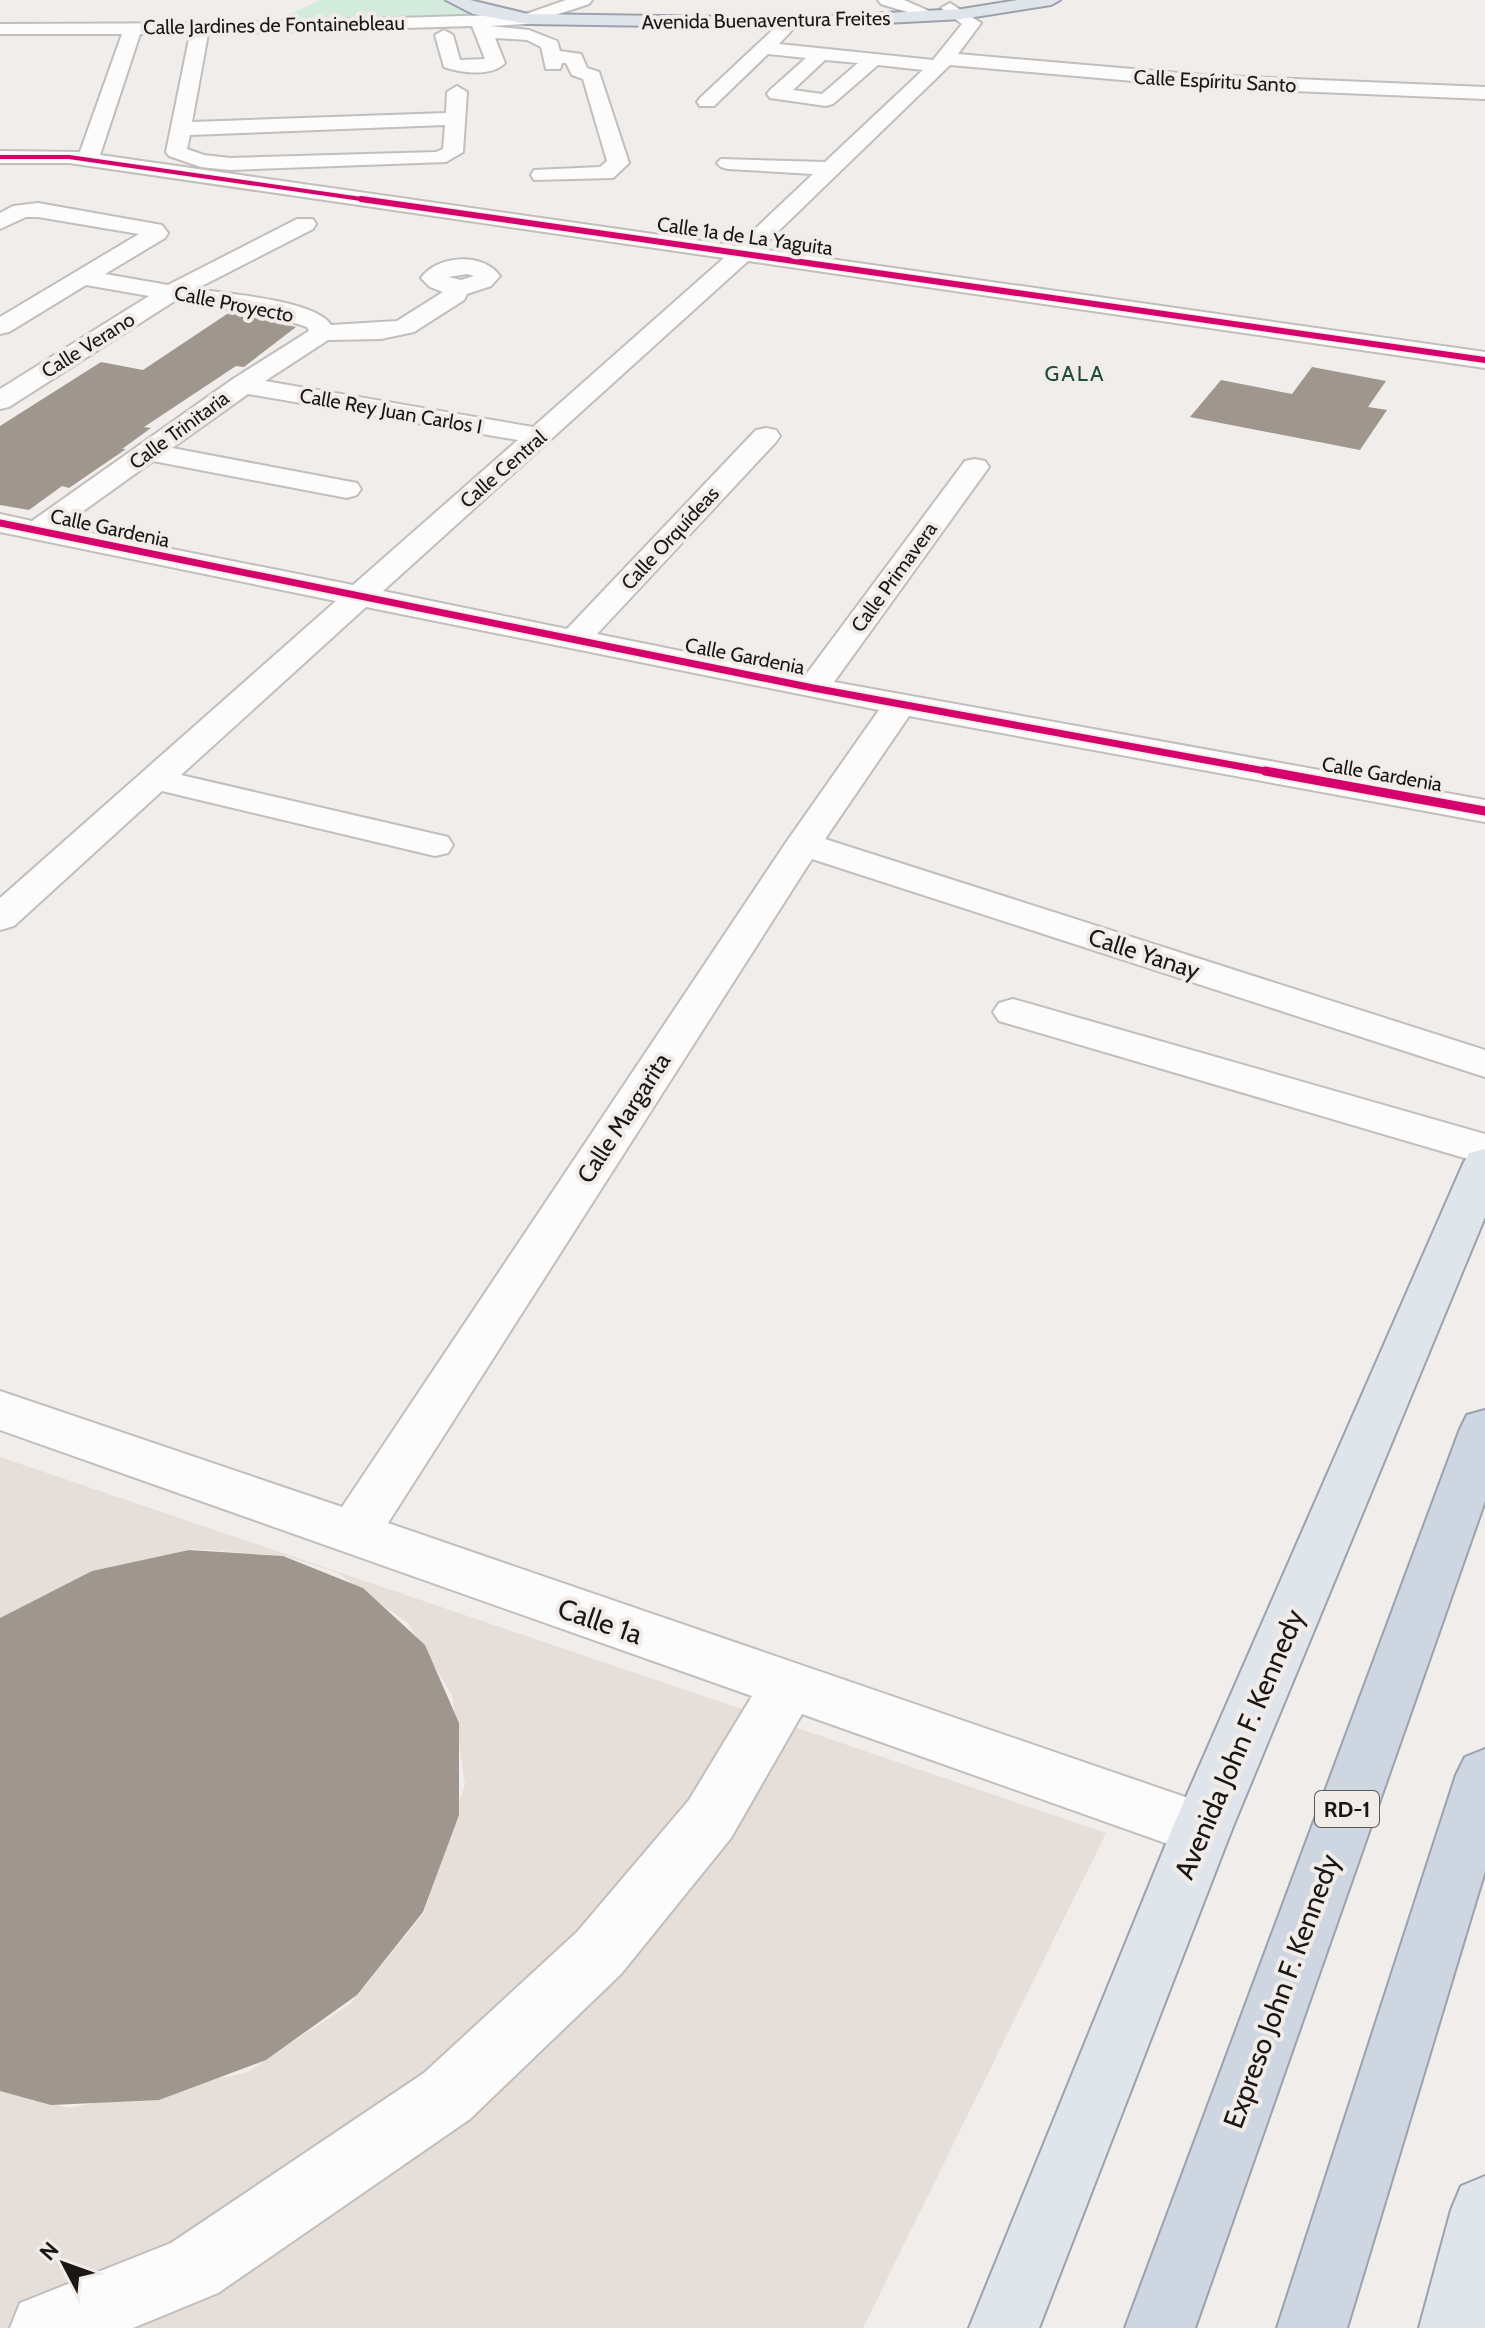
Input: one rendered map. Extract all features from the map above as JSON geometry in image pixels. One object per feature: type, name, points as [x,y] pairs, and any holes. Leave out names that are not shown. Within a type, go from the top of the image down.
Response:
[{"type":"highway","name":"Expreso John F. Kennedy","points":[[1160,2328],[1485,1429]]},
{"type":"highway","points":[[1312,2328],[1485,1775]]},
{"type":"main road","name":"Avenida Buenaventura Freites","points":[[455,0],[487,12],[528,19],[790,23],[956,11],[1051,0]]},
{"type":"main road","name":"Avenida Buenaventura Freites","points":[[477,0],[505,9],[547,14],[772,18],[956,11],[1003,0]]},
{"type":"main road","name":"Avenida John F. Kennedy","points":[[1004,2328],[1202,1829],[1485,1164]]},
{"type":"main road","points":[[1454,2328],[1480,2230]]},
{"type":"main road","points":[[1473,2328],[1480,2230]]},
{"type":"street","name":"Calle Jardines de Fontainebleau","points":[[0,29],[60,27],[193,34],[238,28],[481,27],[547,14],[583,0]]},
{"type":"street","points":[[887,0],[920,11]]},
{"type":"street","points":[[238,28],[289,5]]},
{"type":"street","name":"Calle Central","points":[[0,918],[742,254],[941,62],[972,23],[956,11]]},
{"type":"street","points":[[60,27],[98,12]]},
{"type":"street","points":[[222,12],[193,34],[176,152],[201,161],[230,164],[439,158],[453,152],[457,92]]},
{"type":"street","points":[[707,102],[790,23]]},
{"type":"street","points":[[193,34],[444,35],[481,27],[537,37],[547,42],[552,61],[574,58],[579,71],[592,76],[618,163],[605,173],[542,175]]},
{"type":"street","points":[[444,35],[451,63],[463,67],[496,63],[481,27]]},
{"type":"street","points":[[88,160],[133,29]]},
{"type":"street","points":[[513,33],[527,53]]},
{"type":"street","name":"Calle Espíritu Santo","points":[[764,48],[874,59],[1202,81],[1485,93]]},
{"type":"street","points":[[821,54],[777,94],[817,101],[832,98],[874,59]]},
{"type":"street","points":[[180,129],[455,119]]},
{"type":"street","name":"Calle 1a de La Yaguita","points":[[0,157],[88,160],[1485,360]]},
{"type":"street","points":[[728,163],[831,169]]},
{"type":"street","points":[[0,222],[21,211],[38,210],[157,233],[0,327]]},
{"type":"street","name":"Calle Verano","points":[[0,401],[172,292],[305,224]]},
{"type":"street","name":"Calle Proyecto","points":[[84,278],[285,311],[317,322],[323,333],[381,332],[405,327],[455,295],[456,287]]},
{"type":"street","name":"Calle Trinitaria","points":[[36,531],[242,385],[323,333]]},
{"type":"street","name":"Calle Rey Juan Carlos I","points":[[242,385],[540,436]]},
{"type":"street","name":"Calle Orquídeas","points":[[574,640],[766,436]]},
{"type":"street","points":[[150,452],[347,489]]},
{"type":"street","name":"Calle Primavera","points":[[813,688],[975,467]]},
{"type":"street","name":"Calle Gardenia","points":[[0,523],[813,688],[1485,811]]},
{"type":"street","name":"Calle Margarita","points":[[352,1535],[803,844],[900,704]]},
{"type":"street","points":[[155,779],[435,845]]},
{"type":"street","name":"Calle Yanay","points":[[803,844],[1485,1064]]},
{"type":"street","points":[[1013,1012],[1485,1149]]},
{"type":"street","name":"Calle 1a","points":[[0,1410],[1202,1829]]},
{"type":"street","points":[[45,2328],[194,2269],[447,2096],[599,1953],[710,1819],[788,1686]]},
{"type":"shaded area","points":[[0,1457],[1106,1833],[863,2328],[0,2328],[0,2091],[69,2108],[246,2073],[350,2004],[424,1913],[465,1784],[452,1695],[408,1623],[338,1573],[286,1556],[193,1549],[94,1571],[0,1618]]},
{"type":"green space","points":[[320,0],[454,0],[482,11],[474,16],[289,22],[284,17]]},
{"type":"building","points":[[230,312],[296,327],[244,367],[236,366],[144,427],[151,428],[69,488],[62,486],[29,510],[0,505],[0,426],[101,362],[143,370]]},
{"type":"building","points":[[1312,367],[1386,381],[1368,407],[1387,410],[1360,450],[1190,417],[1221,380],[1292,394]]},
{"type":"building","points":[[189,1550],[283,1556],[363,1588],[425,1645],[459,1723],[459,1815],[423,1912],[357,1995],[266,2060],[159,2100],[51,2105],[0,2091],[0,1618],[92,1571]]},
{"type":"cycle path","points":[[0,157],[69,157],[1485,360]]},
{"type":"cycle path","points":[[0,523],[813,688],[1485,811]]},
{"type":"district","name":"GALA","points":[[1075,373]]}]
